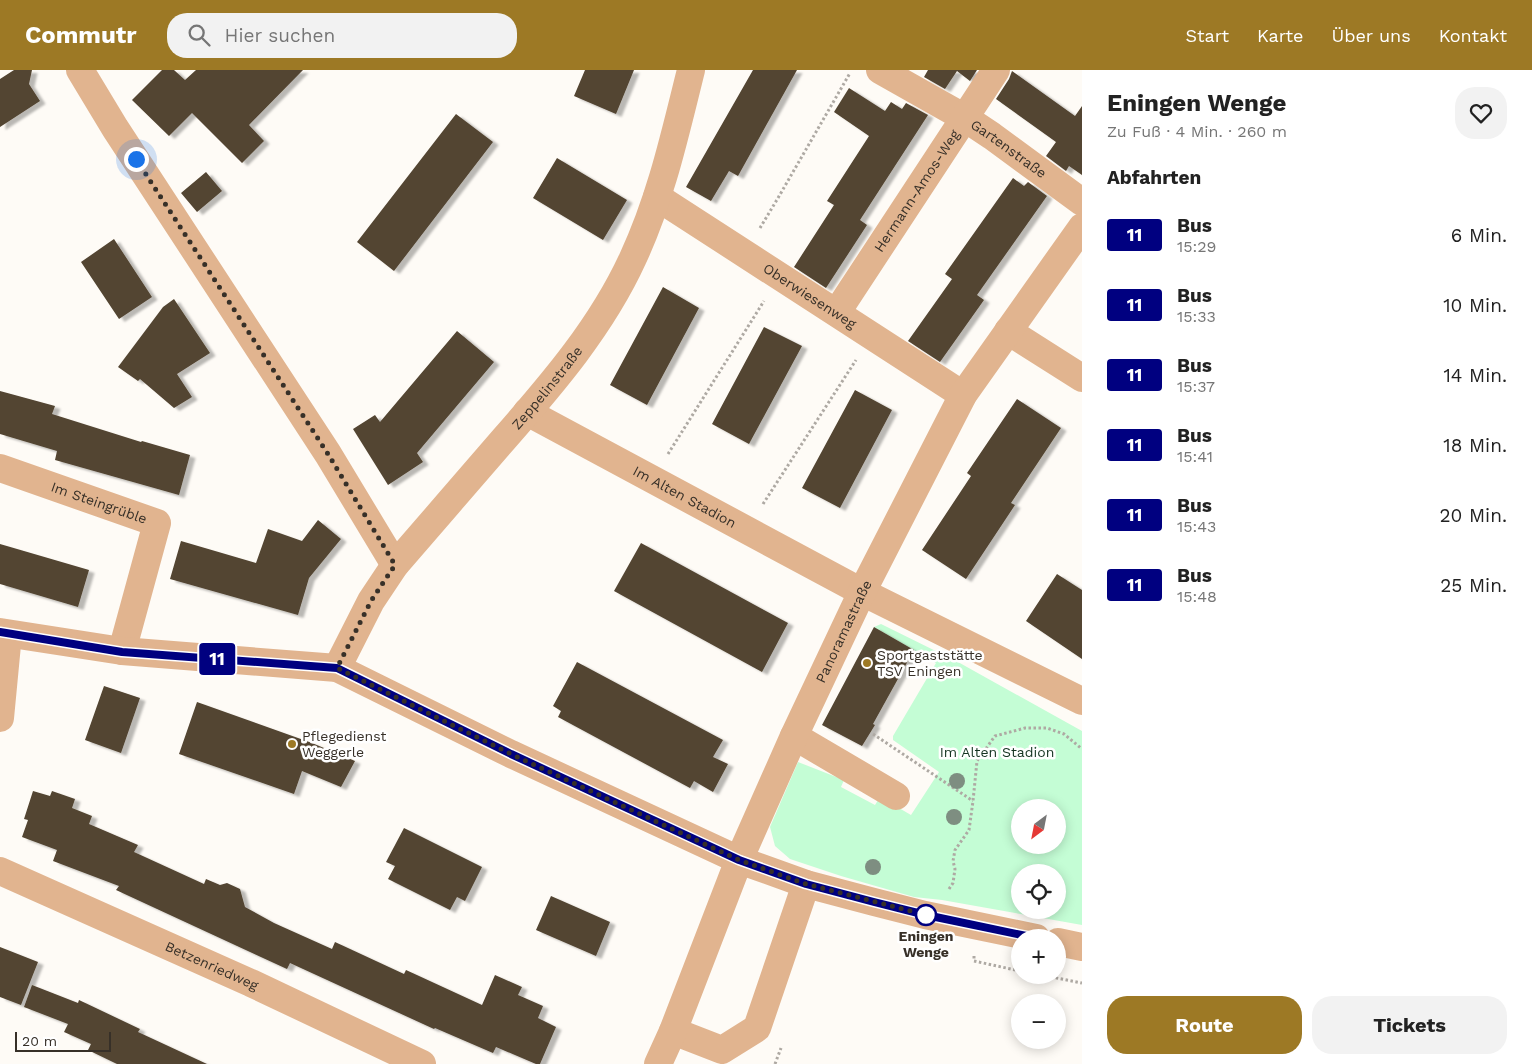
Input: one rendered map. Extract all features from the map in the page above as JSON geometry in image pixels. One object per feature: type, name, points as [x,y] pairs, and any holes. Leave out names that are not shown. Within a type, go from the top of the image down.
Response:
[{"type":"street","points":[[80,70],[115,128],[323,446],[395,565]]},
{"type":"street","name":"Zeppelinstraße","points":[[337,668],[371,601],[395,565],[528,412],[569,362],[602,314],[633,258],[658,197],[692,70]]},
{"type":"street","name":"Gartenstraße","points":[[880,70],[992,136],[1082,202]]},
{"type":"street","name":"Hermann-Amos-Weg","points":[[837,312],[996,70]]},
{"type":"street","name":"Oberwiesenweg","points":[[658,197],[743,254],[837,312],[963,395]]},
{"type":"street","name":"Panoramastraße","points":[[658,1064],[673,1031],[739,860],[794,736],[862,592],[963,395],[1082,227]]},
{"type":"street","points":[[1008,331],[1082,378]]},
{"type":"street","name":"Im Alten Stadion","points":[[528,412],[862,592],[1082,701]]},
{"type":"street","name":"Im Steingrüble","points":[[0,468],[157,523],[122,652]]},
{"type":"street","points":[[0,718],[4,633],[122,652],[337,668],[511,754],[739,860],[806,884],[926,915],[1011,933]]},
{"type":"street","points":[[794,736],[896,796]]},
{"type":"street","name":"Betzenriedweg","points":[[0,871],[251,983],[422,1064]]},
{"type":"street","points":[[673,1031],[722,1050],[758,1028],[806,884]]},
{"type":"street","points":[[1066,944],[1082,947]]},
{"type":"path","points":[[743,254],[778,198],[851,70]]},
{"type":"path","points":[[652,479],[779,277]]},
{"type":"path","points":[[747,530],[872,335]]},
{"type":"path","points":[[948,891],[953,883],[955,850],[969,830],[974,801],[977,761],[995,736],[1025,728],[1047,728],[1064,734],[1082,749]]},
{"type":"path","points":[[873,734],[974,801]]},
{"type":"path","points":[[1066,980],[1082,983]]},
{"type":"green space","name":"Im Alten Stadion","points":[[881,624],[958,662],[1082,731],[1082,925],[1048,919],[1066,919],[1066,864],[1011,864],[1011,912],[914,897],[790,859],[775,846],[770,827],[798,762],[844,780],[841,787],[875,805],[880,797],[911,815],[939,772],[893,740],[893,736],[936,663],[874,627]]},
{"type":"building","points":[[14,70],[32,70],[29,84],[40,101],[0,127],[0,79]]},
{"type":"building","points":[[162,70],[174,70],[185,80],[196,70],[303,70],[249,125],[264,141],[242,163],[192,113],[169,136],[132,100]]},
{"type":"building","points":[[585,70],[634,70],[616,114],[574,96]]},
{"type":"building","points":[[753,70],[797,70],[738,176],[729,171],[711,201],[686,187]]},
{"type":"building","points":[[928,70],[977,70],[970,81],[957,71],[945,89],[924,77]]},
{"type":"building","points":[[1012,71],[1075,116],[1082,106],[1082,175],[1069,166],[1066,171],[1046,156],[1056,142],[996,99]]},
{"type":"building","points":[[849,88],[885,111],[891,102],[902,109],[906,103],[928,115],[860,220],[867,225],[826,288],[794,267],[834,205],[827,201],[869,136],[834,112]]},
{"type":"building","points":[[456,114],[493,142],[394,271],[357,242]]},
{"type":"building","points":[[557,158],[627,200],[603,240],[533,198]]},
{"type":"building","points":[[206,172],[222,191],[197,212],[181,193]]},
{"type":"building","points":[[1013,178],[1024,186],[1028,182],[1047,196],[977,295],[984,300],[940,362],[908,341],[952,279],[945,274]]},
{"type":"building","points":[[114,239],[152,297],[119,319],[81,262]]},
{"type":"building","points":[[663,287],[699,308],[647,405],[610,385]]},
{"type":"building","points":[[174,299],[210,353],[177,374],[192,397],[174,408],[140,379],[138,381],[118,367],[163,307]]},
{"type":"building","points":[[764,327],[802,346],[749,444],[712,424]]},
{"type":"building","points":[[457,331],[494,362],[417,453],[423,462],[388,485],[353,429],[375,415],[380,422]]},
{"type":"building","points":[[855,390],[892,410],[840,508],[802,488]]},
{"type":"building","points":[[0,391],[55,406],[52,414],[190,455],[179,495],[55,460],[57,451],[0,434]]},
{"type":"building","points":[[1017,399],[1061,428],[1011,503],[1015,505],[966,579],[922,550],[971,476],[967,473]]},
{"type":"building","points":[[318,520],[341,539],[309,578],[298,615],[170,579],[181,541],[256,563],[268,529],[302,541]]},
{"type":"building","points":[[641,543],[788,623],[762,672],[614,591]]},
{"type":"building","points":[[0,544],[89,570],[78,607],[0,584]]},
{"type":"building","points":[[1057,574],[1082,590],[1082,659],[1026,621]]},
{"type":"building","points":[[874,627],[914,650],[862,746],[822,725]]},
{"type":"building","points":[[577,662],[723,740],[713,757],[728,764],[713,792],[694,781],[690,788],[558,717],[561,711],[553,706]]},
{"type":"building","points":[[104,686],[140,698],[121,753],[85,740]]},
{"type":"building","points":[[197,702],[312,743],[355,761],[341,787],[302,771],[294,794],[179,754]]},
{"type":"building","points":[[33,791],[50,796],[52,791],[75,799],[72,808],[92,816],[89,824],[138,845],[134,852],[204,884],[206,879],[220,885],[227,883],[240,889],[245,907],[274,923],[332,949],[335,942],[404,974],[406,970],[482,1005],[495,975],[522,987],[518,995],[543,1006],[538,1018],[556,1027],[540,1064],[496,1047],[493,1053],[434,1029],[290,963],[287,969],[116,890],[119,886],[53,861],[57,850],[22,837],[28,820],[24,819]]},
{"type":"building","points":[[404,828],[482,867],[465,901],[457,897],[450,910],[388,879],[395,866],[386,862]]},
{"type":"building","points":[[551,896],[610,922],[596,956],[536,930]]},
{"type":"building","points":[[0,947],[38,962],[21,1005],[0,997]]},
{"type":"building","points":[[32,985],[78,1003],[79,1000],[140,1029],[138,1032],[207,1064],[117,1064],[88,1050],[91,1044],[64,1032],[68,1024],[24,1007]]},
{"type":"bus line","name":"11","points":[[0,632],[122,652],[337,668],[511,754],[739,860],[806,884],[926,915],[1011,933]]},
{"type":"place","name":"Sportgaststätte TSV Eningen","points":[[867,663]]},
{"type":"place","name":"Pflegedienst Weggerle","points":[[292,744]]},
{"type":"place","name":"Eningen Wenge","points":[[926,915]]},
{"type":"route","points":[[136,159],[328,454],[395,565],[371,601],[337,668],[511,754],[739,860],[806,884],[926,915]]}]
